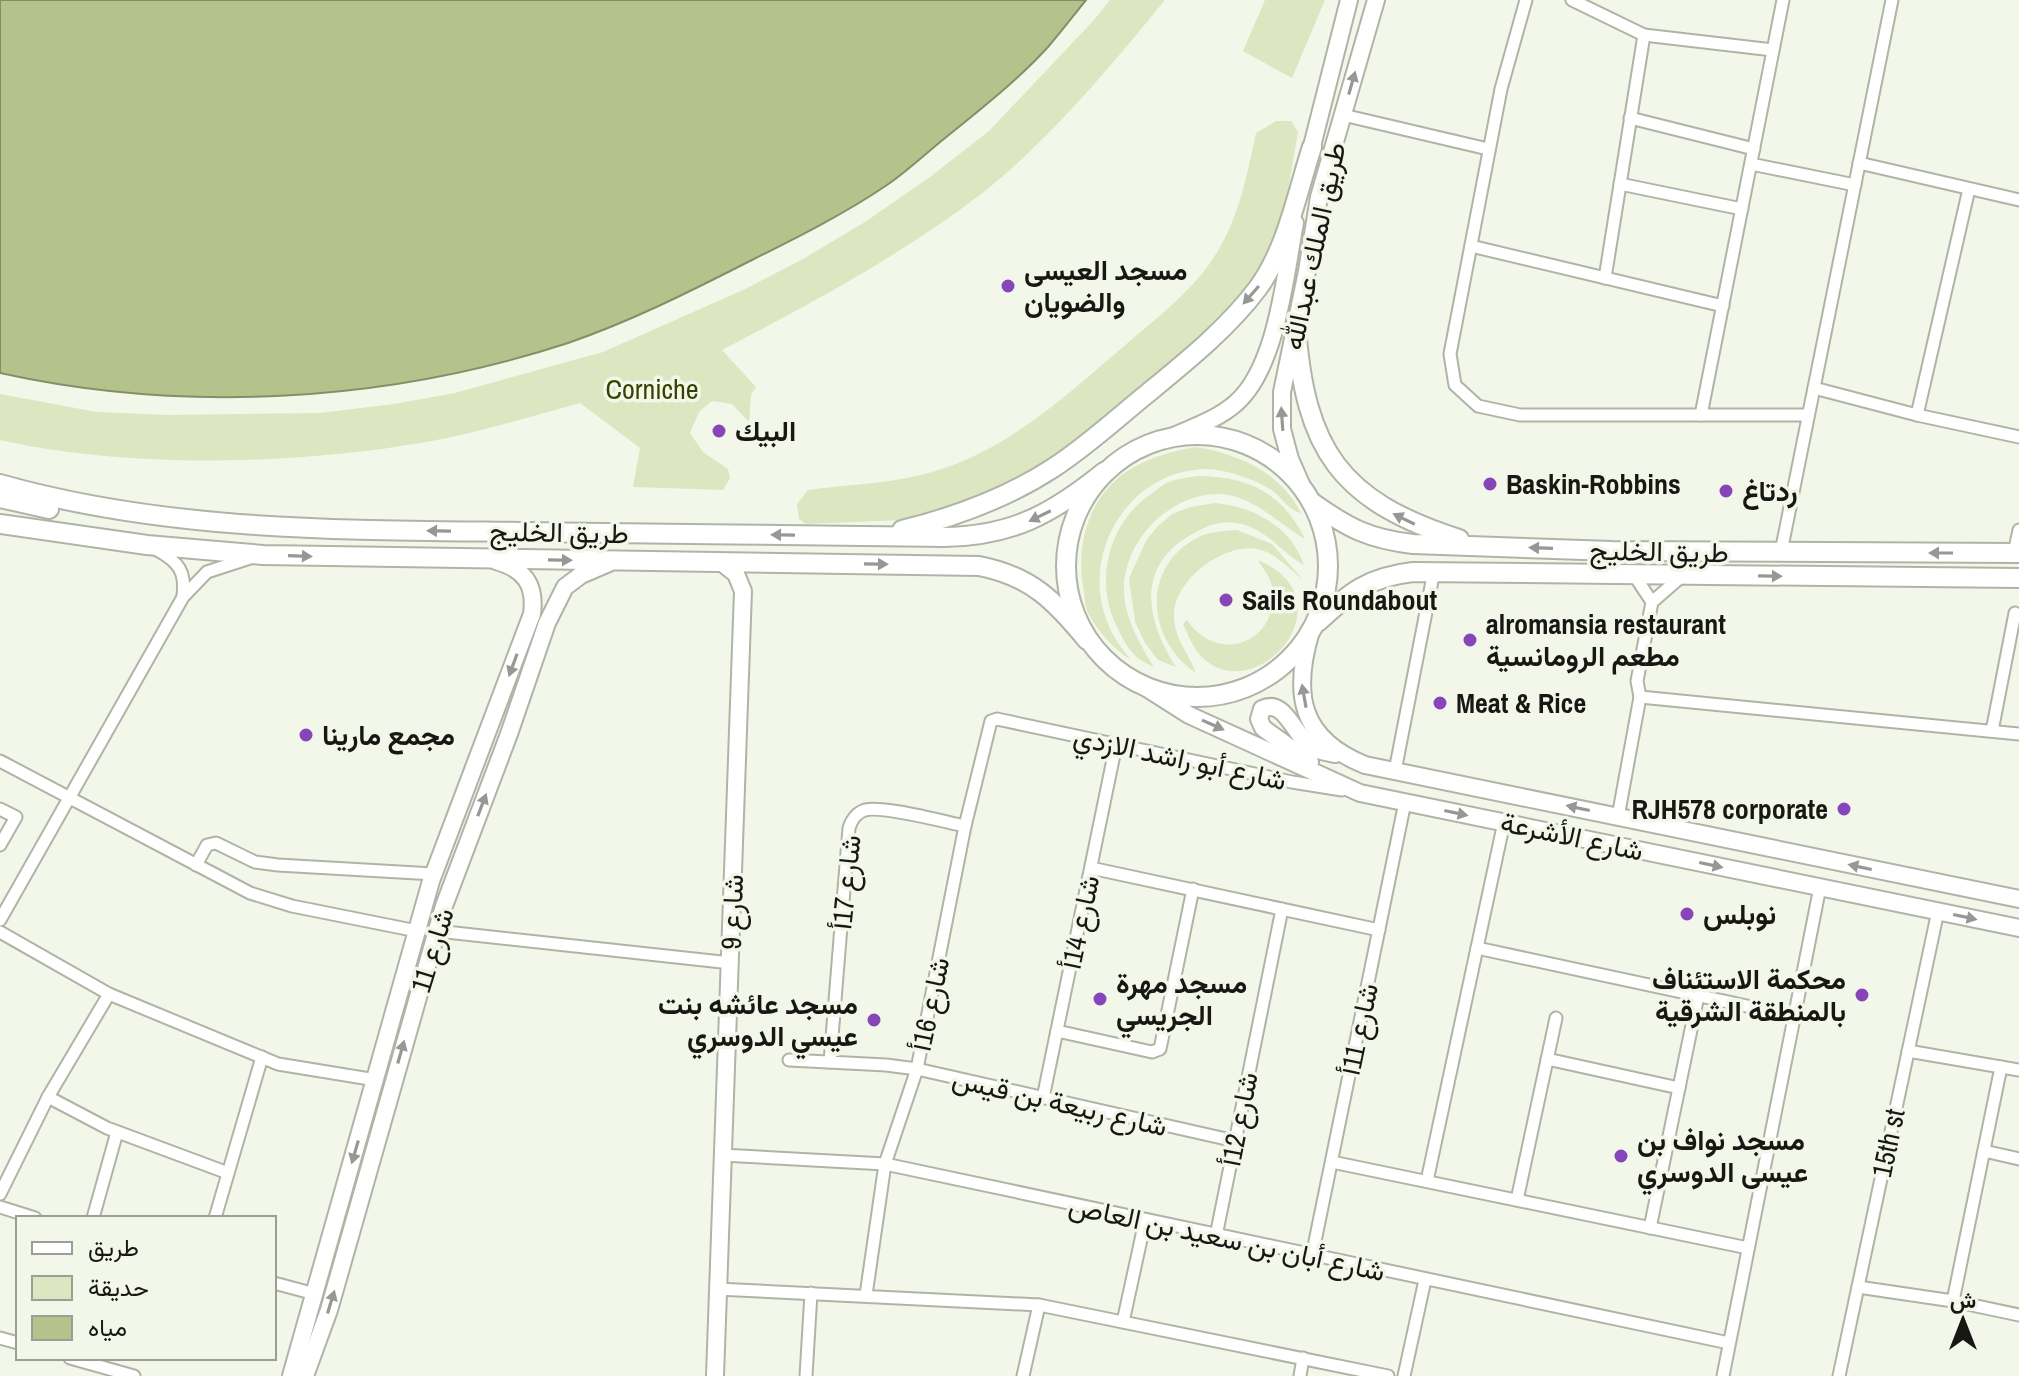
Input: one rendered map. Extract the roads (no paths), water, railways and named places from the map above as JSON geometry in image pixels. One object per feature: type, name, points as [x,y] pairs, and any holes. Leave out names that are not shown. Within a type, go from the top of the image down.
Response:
[{"type":"main road","points":[[868,537],[956,515],[1027,484],[1077,451],[1199,350],[1259,287],[1281,243],[1312,147]]},
{"type":"main road","points":[[1296,326],[1301,379],[1311,415],[1330,456],[1344,475],[1361,492],[1395,515],[1477,545]]},
{"type":"main road","points":[[1176,435],[1216,436],[1252,446],[1281,465],[1308,497],[1324,534],[1328,568],[1326,588],[1314,627],[1285,662],[1253,685],[1206,697],[1168,696],[1145,687],[1114,668],[1087,640],[1070,603],[1066,574],[1067,548],[1075,515],[1104,472],[1130,453],[1176,435]]},
{"type":"main road","name":"طريق الخليج","points":[[0,484],[38,495],[115,509],[243,525],[419,531],[969,537],[1015,528],[1057,508],[1104,472]]},
{"type":"main road","name":"طريق الخليج","points":[[1308,497],[1342,524],[1385,541],[1612,551],[2017,553]]},
{"type":"main road","points":[[0,498],[126,521],[243,525]]},
{"type":"main road","points":[[0,511],[109,539]]},
{"type":"main road","name":"طريق الخليج","points":[[0,524],[147,545],[263,555],[969,566],[996,569],[1031,584],[1048,596],[1087,640]]},
{"type":"main road","name":"طريق الخليج","points":[[1314,627],[1349,593],[1362,585],[1399,574],[1434,571],[2019,578]]},
{"type":"street","name":"طريق الملك عبدالله","points":[[1176,435],[1221,415],[1237,403],[1248,391],[1265,360],[1312,147],[1349,0]]},
{"type":"street","name":"طريق الملك عبدالله","points":[[1308,497],[1290,459],[1280,413],[1319,197],[1376,0]]},
{"type":"street","points":[[1526,0],[1488,149],[1450,354],[1455,385],[1478,406],[1520,415],[1808,415]]},
{"type":"street","points":[[1572,0],[1644,35],[1773,50]]},
{"type":"street","points":[[1701,415],[1783,0]]},
{"type":"street","points":[[1781,552],[1892,0]]},
{"type":"street","points":[[1605,278],[1644,35]]},
{"type":"street","points":[[1343,115],[1488,149]]},
{"type":"street","points":[[1630,118],[1754,149]]},
{"type":"street","points":[[1859,163],[2019,200]]},
{"type":"street","points":[[1751,164],[1855,185]]},
{"type":"street","points":[[1620,184],[1742,209]]},
{"type":"street","points":[[1917,415],[1969,189]]},
{"type":"street","points":[[1471,246],[1723,306]]},
{"type":"street","points":[[1814,388],[2019,437]]},
{"type":"street","points":[[2017,553],[2019,530]]},
{"type":"street","points":[[147,545],[172,558],[180,567],[185,580],[183,597]]},
{"type":"street","points":[[0,920],[183,597],[207,572],[263,555]]},
{"type":"street","name":"شارع 11","points":[[291,1376],[434,874],[532,614],[534,598],[528,579],[520,571],[490,559]]},
{"type":"street","name":"شارع 11","points":[[305,1376],[329,1310],[437,931],[559,595],[581,575],[616,561]]},
{"type":"street","points":[[721,562],[736,574],[743,591]]},
{"type":"street","points":[[743,591],[754,574],[772,563]]},
{"type":"street","points":[[1395,771],[1434,571]]},
{"type":"street","points":[[1634,575],[1652,602]]},
{"type":"street","points":[[1618,817],[1640,697],[1637,681],[1652,602],[1682,575]]},
{"type":"street","name":"شارع 9","points":[[715,1376],[743,591]]},
{"type":"street","points":[[1992,731],[2015,613]]},
{"type":"street","points":[[1314,627],[1302,669],[1303,697],[1318,733],[1340,755]]},
{"type":"street","name":"شارع الأشرعة","points":[[1145,687],[1189,715],[1360,793],[2019,928]]},
{"type":"street","points":[[1640,697],[2019,734]]},
{"type":"street","name":"شارع الأشرعة","points":[[1320,774],[1307,758],[1263,728],[1259,719],[1262,709],[1272,705],[1279,707],[1309,745],[1365,765],[2019,899]]},
{"type":"street","name":"شارع أبو راشد الازدي","points":[[1000,720],[1292,782],[1360,793]]},
{"type":"street","name":"شارع 16أ","points":[[866,1295],[885,1164],[917,1069],[988,726],[991,721],[1000,720]]},
{"type":"street","points":[[490,726],[509,734]]},
{"type":"street","name":"شارع 14أ","points":[[1043,1098],[1116,745]]},
{"type":"street","points":[[0,761],[250,893],[292,906],[417,931]]},
{"type":"street","name":"شارع 11أ","points":[[1312,1256],[1405,802]]},
{"type":"street","points":[[0,809],[16,817],[0,845]]},
{"type":"street","name":"شارع 17أ","points":[[830,1062],[849,828],[853,818],[871,809],[965,826]]},
{"type":"street","points":[[1427,1181],[1504,822]]},
{"type":"street","points":[[196,865],[207,845],[216,843],[255,862],[434,874]]},
{"type":"street","points":[[1091,868],[1379,930]]},
{"type":"street","points":[[1723,1376],[1820,887]]},
{"type":"street","points":[[1057,1031],[1152,1052],[1161,1047],[1193,889]]},
{"type":"street","name":"شارع 12أ","points":[[1216,1236],[1282,909]]},
{"type":"street","name":"15th st","points":[[1839,1376],[1938,911]]},
{"type":"street","points":[[437,931],[731,963]]},
{"type":"street","points":[[0,932],[109,994],[278,1064],[376,1080]]},
{"type":"street","points":[[1477,948],[1793,1016]]},
{"type":"street","points":[[0,1194],[48,1097],[109,994]]},
{"type":"street","points":[[1650,1228],[1698,996]]},
{"type":"street","points":[[1517,1200],[1556,1018]]},
{"type":"street","points":[[1908,1051],[2019,1070]]},
{"type":"street","points":[[216,1216],[262,1057]]},
{"type":"street","points":[[1547,1059],[1679,1088]]},
{"type":"street","name":"شارع ربيعة بن قيس","points":[[789,1060],[917,1069],[1235,1141]]},
{"type":"street","points":[[1953,1301],[2001,1067]]},
{"type":"street","points":[[48,1097],[117,1132],[228,1173]]},
{"type":"street","points":[[94,1216],[117,1132]]},
{"type":"street","points":[[1984,1151],[2019,1159]]},
{"type":"street","name":"شارع أبان بن سعيد بن العاص","points":[[722,1155],[885,1164],[1729,1343]]},
{"type":"street","points":[[1332,1162],[1748,1248]]},
{"type":"street","points":[[0,1207],[29,1216]]},
{"type":"street","points":[[1123,1322],[1145,1221]]},
{"type":"street","points":[[1404,1376],[1425,1280]]},
{"type":"street","points":[[276,1284],[315,1294]]},
{"type":"street","points":[[1858,1287],[1953,1301],[2019,1315]]},
{"type":"street","points":[[717,1289],[1039,1305],[1388,1376]]},
{"type":"street","points":[[806,1376],[811,1293]]},
{"type":"street","points":[[1023,1376],[1039,1305]]},
{"type":"street","points":[[1300,1376],[1303,1358]]},
{"type":"street","points":[[77,1360],[134,1376]]},
{"type":"water","points":[[0,0],[1086,0],[1048,47],[1022,73],[894,180],[817,227],[658,306],[568,343],[500,363],[429,378],[286,396],[214,397],[141,394],[70,386],[0,373]]},
{"type":"place","name":"مسجد العيسى والضويان","points":[[1008,286]]},
{"type":"place","name":"البيك","points":[[719,431]]},
{"type":"place","name":"Baskin-Robbins","points":[[1490,484]]},
{"type":"place","name":"ردتاغ","points":[[1726,491]]},
{"type":"place","name":"Sails Roundabout","points":[[1226,600]]},
{"type":"place","name":"alromansia restaurant مطعم الرومانسية","points":[[1470,640]]},
{"type":"place","name":"Meat & Rice","points":[[1440,703]]},
{"type":"place","name":"مجمع مارينا","points":[[306,735]]},
{"type":"place","name":"RJH578 corporate","points":[[1844,809]]},
{"type":"place","name":"نوبلس","points":[[1687,914]]},
{"type":"place","name":"محكمة الاستئناف بالمنطقة الشرقية","points":[[1862,995]]},
{"type":"place","name":"مسجد مهرة الجريسي","points":[[1100,999]]},
{"type":"place","name":"مسجد عائشه بنت عيسي الدوسري","points":[[874,1020]]},
{"type":"place","name":"مسجد نواف بن عيسى الدوسري","points":[[1621,1156]]},
{"type":"park label","name":"Corniche","points":[[652,389]]}]
